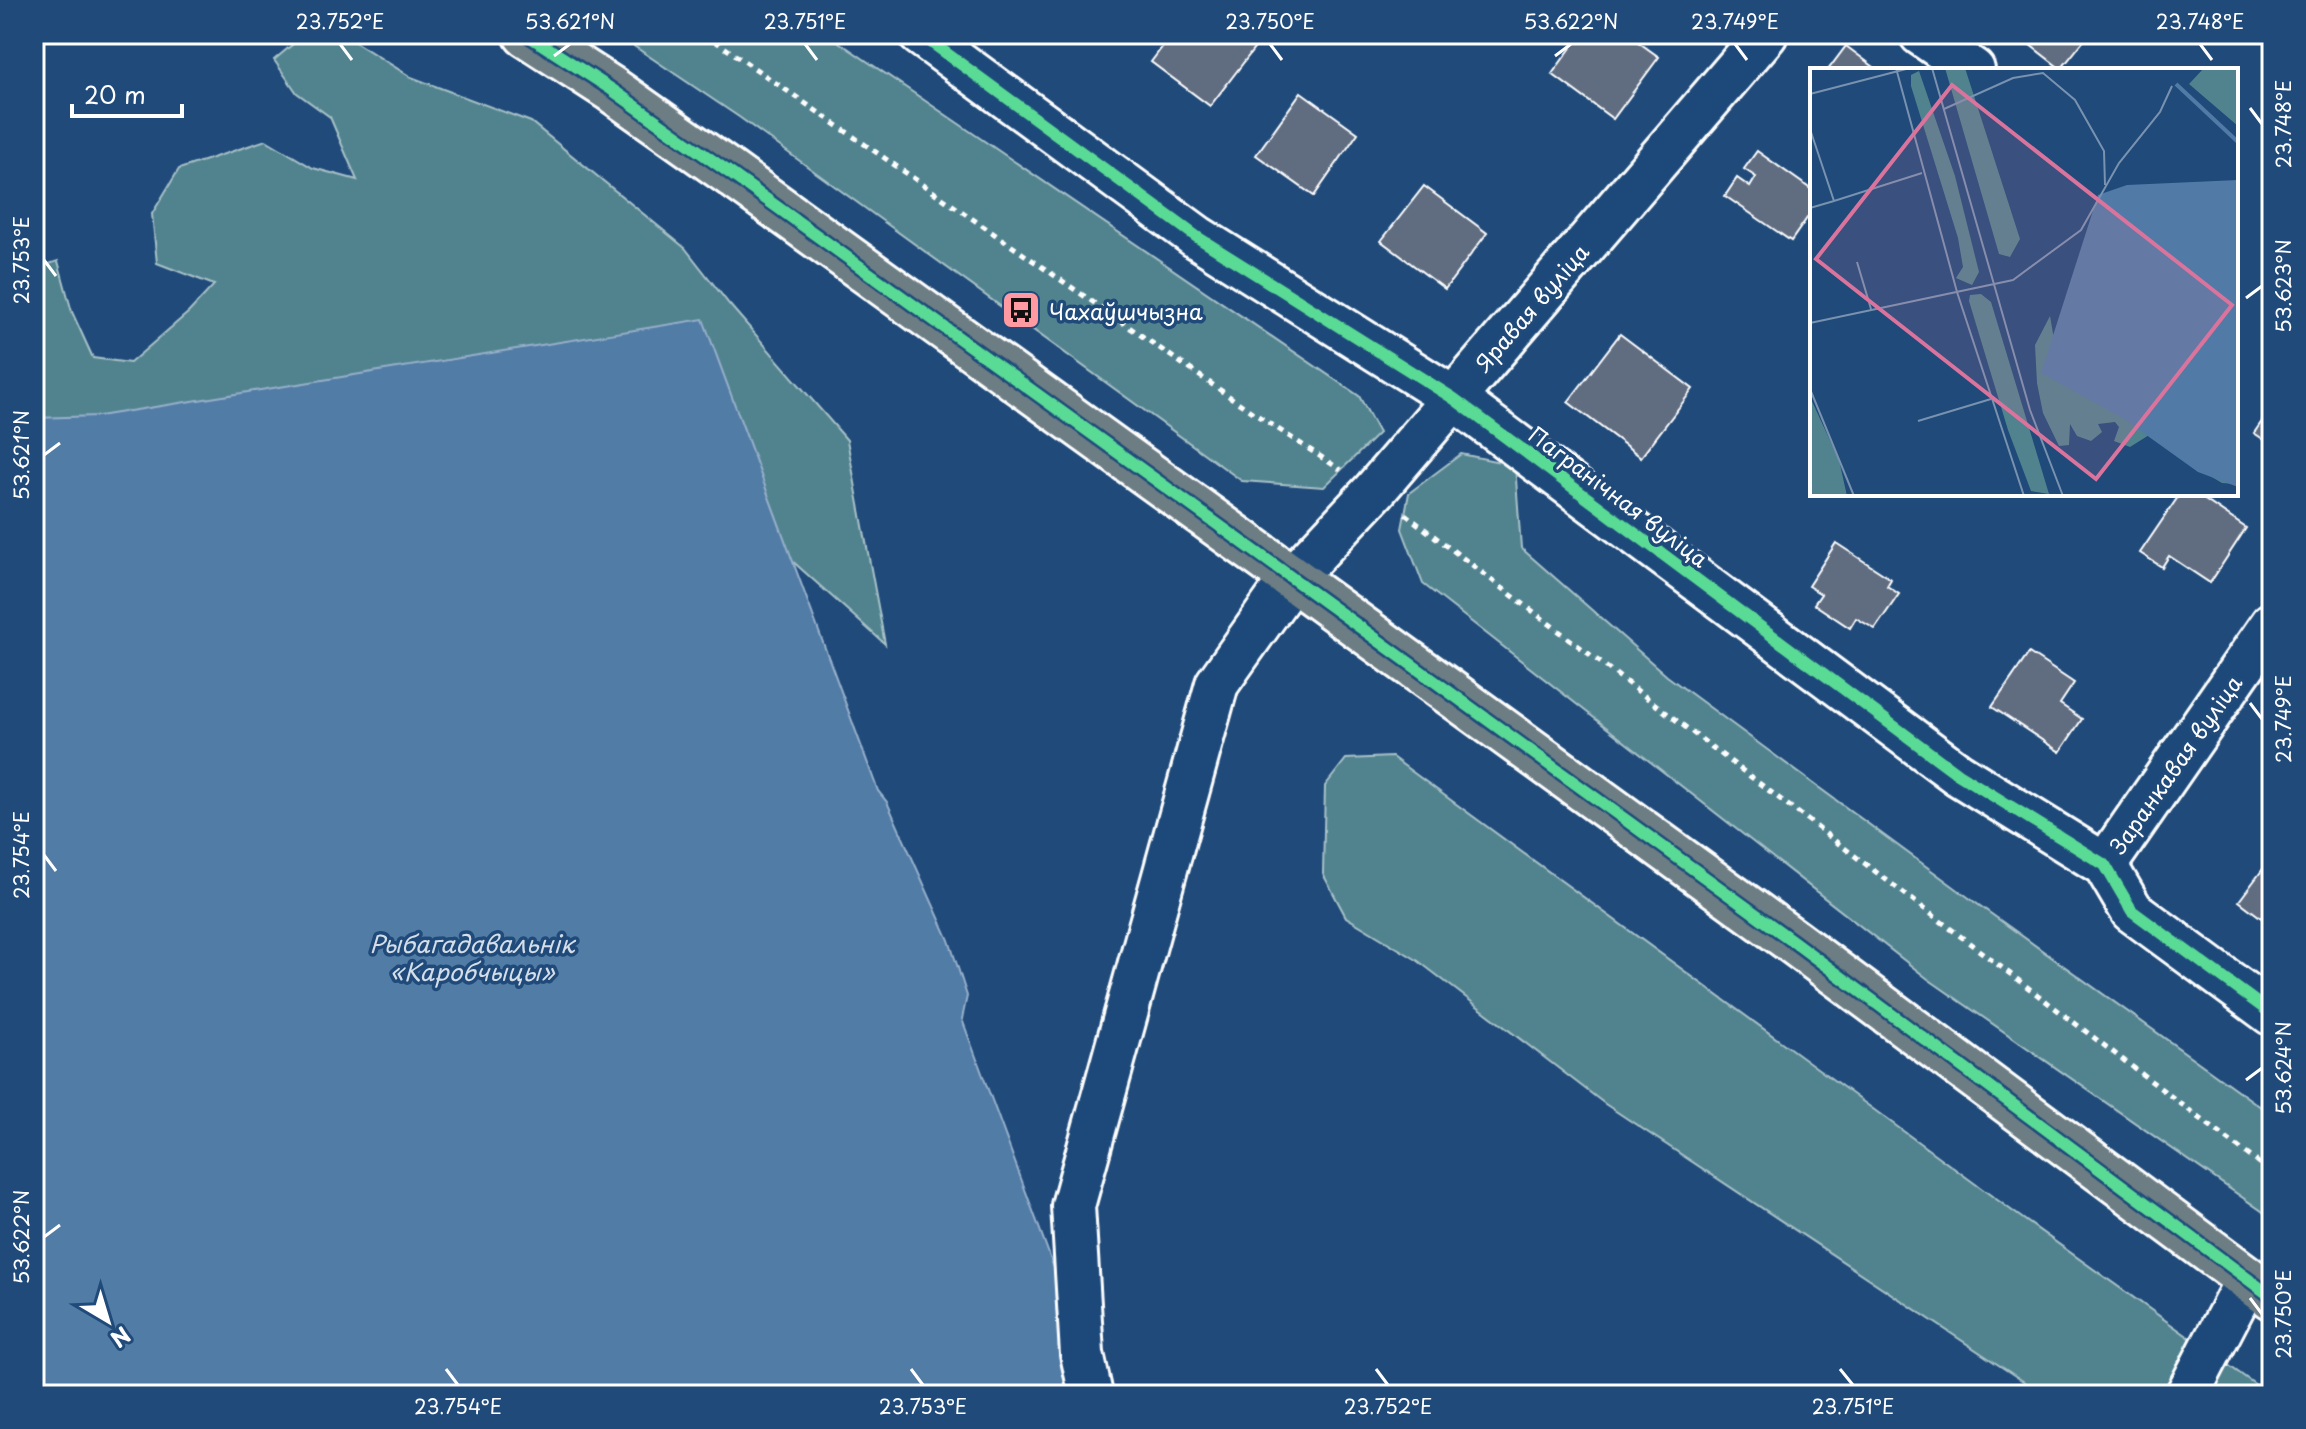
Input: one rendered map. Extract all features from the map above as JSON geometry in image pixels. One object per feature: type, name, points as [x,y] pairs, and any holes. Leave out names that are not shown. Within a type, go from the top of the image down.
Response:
[{"type":"main road","points":[[526,34],[611,89],[730,173],[1292,578],[1794,942],[2260,1288]]},
{"type":"street","name":"Пагранічная вуліца","points":[[920,34],[1197,237],[1453,398],[1958,774],[2105,865],[2132,911],[2272,1014]]},
{"type":"street","name":"Яравая вуліца","points":[[1091,1395],[1082,1354],[1073,1206],[1217,684],[1292,578],[1374,491],[1766,34]]},
{"type":"street","points":[[1921,34],[1970,68]]},
{"type":"street","name":"Заранкавая вуліца","points":[[2105,865],[2272,624]]},
{"type":"street","points":[[2187,1395],[2260,1288]]},
{"type":"path","points":[[705,34],[1252,412],[1374,491],[2272,1173]]},
{"type":"green space","points":[[305,34],[342,34],[411,77],[531,122],[685,248],[729,304],[847,440],[885,644],[743,517],[34,610],[34,269],[58,261],[72,312],[93,358],[130,363],[189,312],[214,285],[157,263],[152,214],[179,169],[266,140],[313,168],[357,180],[330,117],[297,93],[274,60]]},
{"type":"green space","points":[[616,34],[827,34],[1359,396],[1379,433],[1324,487],[1242,481],[739,117]]},
{"type":"green space","points":[[1461,454],[1515,465],[1521,548],[1667,676],[2272,1115],[2272,1218],[1928,979],[1423,584],[1402,529],[1409,493]]},
{"type":"green space","points":[[1392,757],[2022,1218],[2270,1395],[2044,1395],[1605,1104],[1417,960],[1346,917],[1323,874],[1325,786],[1346,759]]},
{"type":"water","name":"Рыбагадавальнік «Каробчыцы»","points":[[703,319],[878,791],[887,802],[949,940],[967,996],[962,1019],[1101,1395],[34,1395],[34,418],[99,416]]},
{"type":"building","points":[[1172,34],[1242,34],[1257,45],[1210,106],[1151,62]]},
{"type":"building","points":[[1581,34],[1627,34],[1659,57],[1613,119],[1552,74]]},
{"type":"building","points":[[2016,34],[2089,34],[2060,68]]},
{"type":"building","points":[[1846,46],[1875,68],[1830,68]]},
{"type":"building","points":[[1301,92],[1358,133],[1314,196],[1256,155]]},
{"type":"building","points":[[1757,151],[1810,189],[1810,214],[1791,241],[1725,196],[1737,178],[1750,187],[1756,177],[1744,169]]},
{"type":"building","points":[[1424,186],[1487,233],[1445,289],[1381,241]]},
{"type":"building","points":[[1620,334],[1693,389],[1641,457],[1568,402]]},
{"type":"building","points":[[2272,407],[2272,445],[2254,433]]},
{"type":"building","points":[[2179,496],[2199,496],[2246,528],[2210,583],[2169,556],[2162,567],[2140,553]]},
{"type":"building","points":[[1836,543],[1891,579],[1887,586],[1899,594],[1875,629],[1856,618],[1850,628],[1814,604],[1821,594],[1808,586]]},
{"type":"building","points":[[2029,653],[2074,683],[2060,704],[2082,719],[2060,752],[1992,707]]},
{"type":"building","points":[[2272,857],[2272,926],[2239,901]]},
{"type":"cycle path","points":[[526,34],[611,89],[730,173],[1292,578],[1794,942],[2272,1297]]},
{"type":"cycle path","points":[[920,34],[1197,237],[1453,398],[1958,774],[2105,865],[2132,911],[2272,1014]]},
{"type":"place","name":"Чахаўшчызна","points":[[1021,310]]}]
